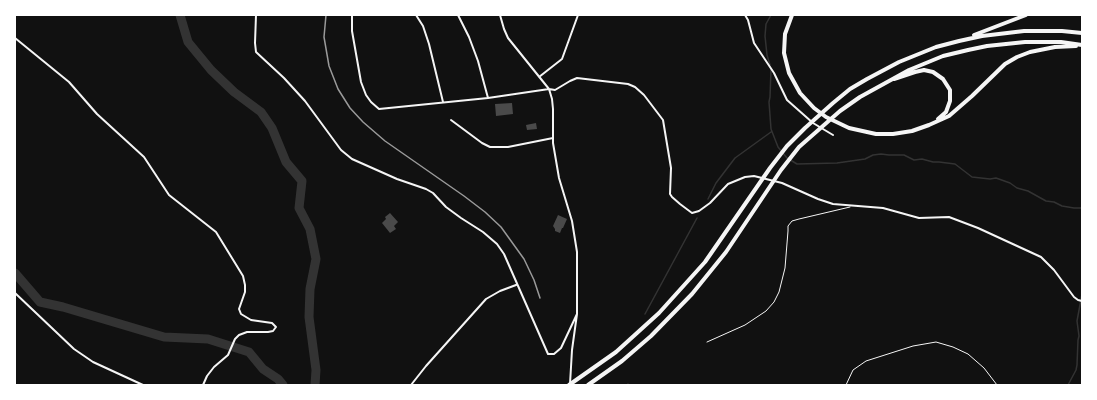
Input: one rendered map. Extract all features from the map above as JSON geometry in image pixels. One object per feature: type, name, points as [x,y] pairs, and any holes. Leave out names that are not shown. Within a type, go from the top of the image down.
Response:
[{"type":"highway","points":[[792,15],[784,40],[784,53],[787,68],[800,93],[821,113],[849,128],[876,134],[893,134],[912,131],[949,116],[1005,64],[1017,57],[1030,52],[1055,47],[1082,45]]},
{"type":"highway","points":[[569,385],[616,352],[659,313],[705,262],[752,193],[787,146],[833,103],[856,86],[887,68],[916,54],[959,41],[1026,15]]},
{"type":"highway","points":[[959,41],[982,36],[1024,31],[1062,31],[1082,33]]},
{"type":"highway","points":[[588,385],[626,357],[672,316],[713,268],[799,147],[840,111],[860,97],[887,81],[943,56],[987,46],[1040,42],[1082,45]]},
{"type":"highway","points":[[887,81],[924,70],[934,72],[943,79],[950,90],[950,101],[946,112],[935,122]]},
{"type":"street","points":[[256,15],[256,52],[295,89],[318,117],[341,150],[352,159],[433,193],[446,207],[483,232],[497,244],[504,254],[516,285],[548,354],[554,354],[561,348],[577,314]]},
{"type":"street","points":[[352,15],[352,30],[361,82],[371,102],[379,109],[488,98],[548,89],[555,90],[577,78],[628,84],[640,91],[663,120],[670,168],[670,194],[676,201],[692,213],[699,211],[710,203],[728,184],[745,177],[754,176],[782,183],[818,200],[833,204],[883,208],[919,218],[942,216],[960,220],[1041,257],[1054,270],[1074,297],[1082,301]]},
{"type":"street","points":[[416,15],[423,26],[429,44],[443,102]]},
{"type":"street","points":[[458,15],[478,61],[488,98]]},
{"type":"street","points":[[500,15],[508,38],[548,89],[554,109],[553,138],[559,178],[572,221],[576,243],[577,314],[569,385]]},
{"type":"street","points":[[539,77],[562,59],[578,15]]},
{"type":"street","points":[[745,15],[748,20],[754,43],[774,74],[787,100],[804,115],[833,135]]},
{"type":"street","points":[[15,38],[69,82],[97,114],[144,157],[169,195],[216,232],[243,276],[245,292],[239,309],[241,314],[251,320],[272,323],[276,327],[273,331],[247,332],[239,335],[234,339],[228,354],[214,367],[207,376],[203,385]]},
{"type":"street","points":[[451,120],[482,143],[490,147],[508,147],[553,138]]},
{"type":"street","points":[[411,385],[486,299],[500,291],[516,285]]},
{"type":"street","points":[[15,293],[74,349],[93,362],[143,385]]},
{"type":"lane","points":[[707,342],[745,325],[766,311],[774,302],[779,292],[785,268],[788,226],[792,222],[850,206]]},
{"type":"lane","points":[[846,385],[853,370],[866,361],[913,346],[936,342],[953,347],[968,354],[984,368],[997,385]]},
{"type":"building","points":[[512,103],[513,114],[496,116],[495,104]]},
{"type":"building","points":[[536,123],[537,129],[527,130],[526,125]]},
{"type":"building","points":[[390,213],[398,222],[394,226],[396,229],[390,233],[382,223],[386,219],[385,217]]},
{"type":"building","points":[[558,215],[567,219],[560,233],[555,231],[553,226]]},
{"type":"waterway","points":[[180,15],[188,42],[211,70],[234,92],[261,112],[272,128],[286,162],[302,181],[299,208],[310,229],[316,259],[310,289],[309,317],[316,370],[315,385]]},
{"type":"waterway","points":[[770,65],[767,55],[765,36],[766,24],[771,15]]},
{"type":"waterway","points":[[771,69],[769,102],[771,129],[778,147],[787,158],[797,164],[837,163],[865,159],[873,155],[881,154],[904,155],[914,160],[922,159],[933,162],[955,164],[972,177],[990,179],[996,178],[1010,183],[1017,188],[1028,191],[1046,201],[1054,202],[1062,206],[1082,208]]},
{"type":"waterway","points":[[708,199],[716,183],[735,158],[771,132]]},
{"type":"waterway","points":[[645,314],[697,218]]},
{"type":"waterway","points":[[15,273],[40,302],[63,307],[164,337],[208,339],[249,352],[263,369],[278,379],[283,385]]},
{"type":"waterway","points":[[1068,385],[1077,365],[1079,336],[1077,321],[1082,294]]},
{"type":"railway","points":[[326,15],[324,37],[329,66],[338,89],[350,108],[363,122],[385,141],[464,196],[485,212],[501,227],[524,259],[534,280],[540,298]]}]
